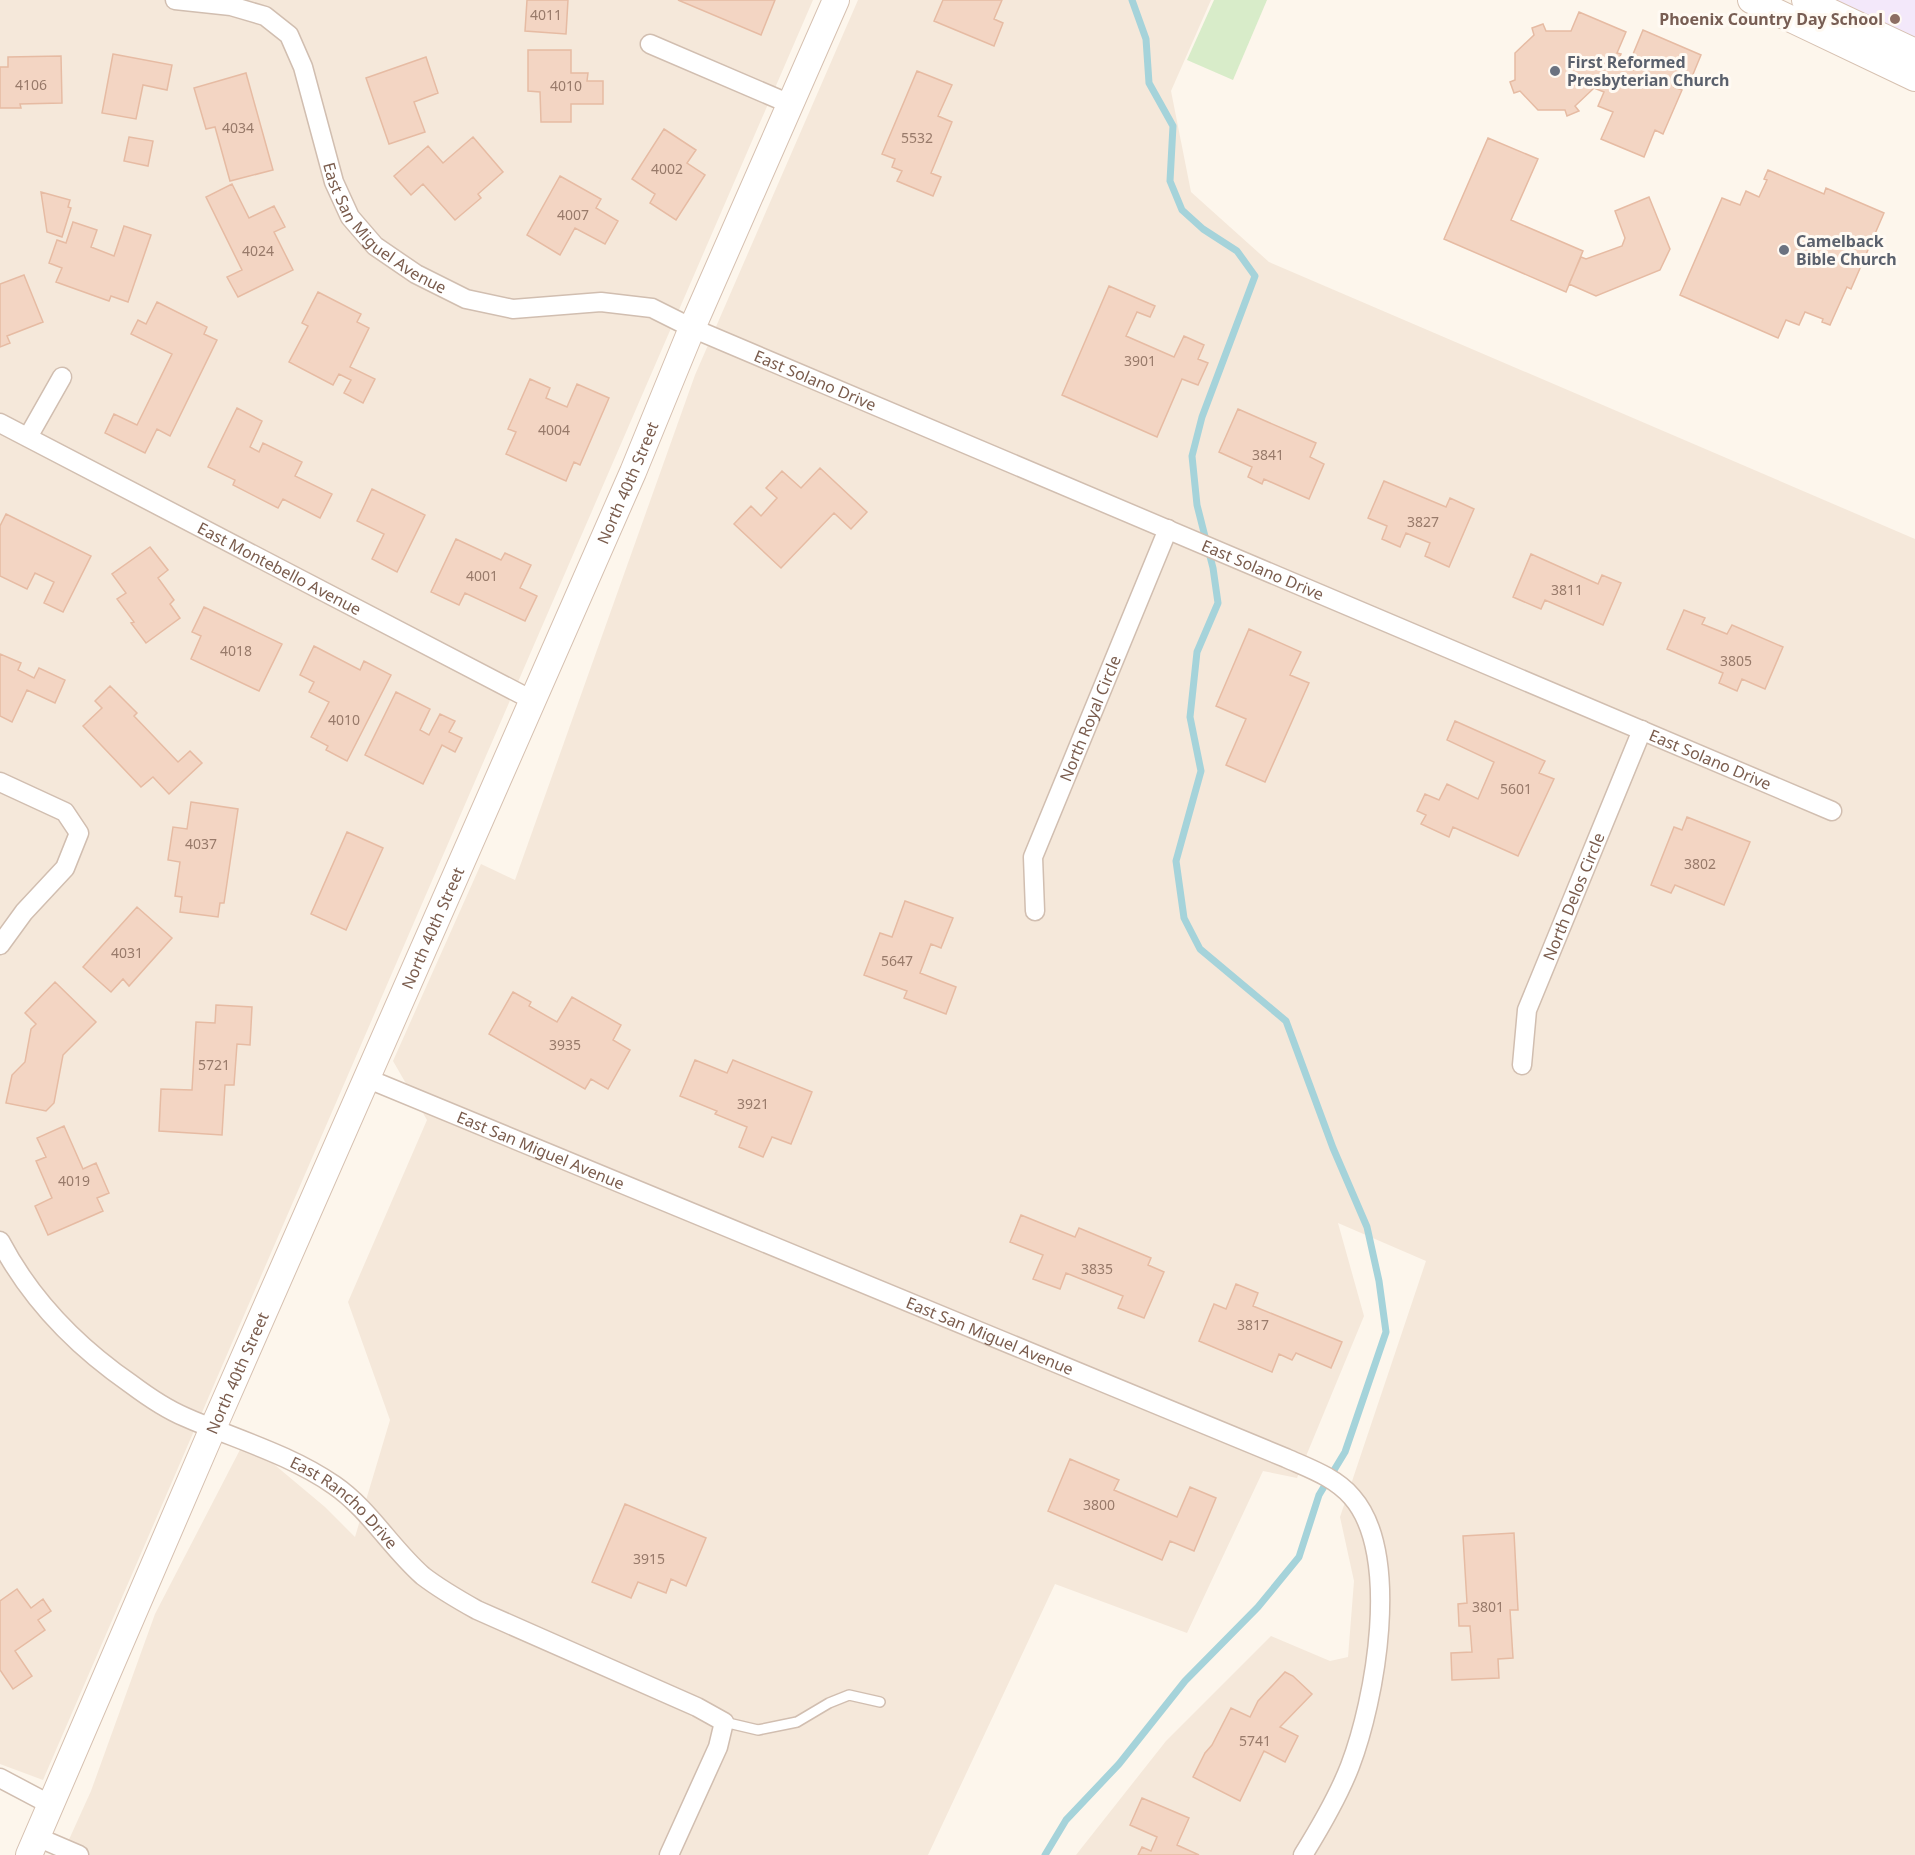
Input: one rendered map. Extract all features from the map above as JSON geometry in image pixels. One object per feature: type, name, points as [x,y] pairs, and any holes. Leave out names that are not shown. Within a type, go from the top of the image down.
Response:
[{"type":"street","name":"East San Miguel Avenue","points":[[176,0],[231,6],[266,16],[289,34],[303,67],[334,182],[350,217],[375,246],[416,274],[466,299],[513,309],[601,302],[652,308],[693,328]]},
{"type":"street","name":"North 40th Street","points":[[33,1846],[213,1428],[633,472],[836,0]]},
{"type":"street","points":[[1751,0],[1915,78]]},
{"type":"street","points":[[1805,0],[1915,52]]},
{"type":"street","points":[[650,44],[790,104]]},
{"type":"street","name":"East Solano Drive","points":[[693,328],[1832,811]]},
{"type":"street","points":[[27,438],[62,377]]},
{"type":"street","name":"East Montebello Avenue","points":[[0,423],[532,700]]},
{"type":"street","name":"North Royal Circle","points":[[1035,911],[1033,857],[1168,529]]},
{"type":"street","name":"North Delos Circle","points":[[1522,1065],[1527,1010],[1642,730]]},
{"type":"street","points":[[0,782],[65,812],[79,833],[65,868],[24,912],[0,945]]},
{"type":"street","name":"East San Miguel Avenue","points":[[366,1078],[1286,1458],[1320,1473],[1352,1496],[1373,1535],[1380,1587],[1374,1677],[1366,1715],[1351,1764],[1338,1795],[1304,1855]]},
{"type":"street","name":"East Rancho Drive","points":[[0,1240],[31,1292],[82,1347],[144,1393],[183,1416],[305,1467],[335,1486],[365,1511],[377,1528],[423,1575],[449,1594],[477,1610],[697,1707],[724,1722]]},
{"type":"street","points":[[669,1855],[718,1747],[724,1722]]},
{"type":"street","points":[[0,1778],[51,1805]]},
{"type":"street","points":[[33,1846],[79,1855]]},
{"type":"lane","points":[[724,1722],[758,1730],[797,1722],[829,1703],[849,1695],[880,1702]]},
{"type":"shaded area","points":[[0,0],[813,0],[43,1780],[0,1764]]},
{"type":"shaded area","points":[[858,0],[1211,0],[1171,91],[1191,192],[1269,262],[1915,539],[1915,1855],[1076,1855],[1166,1741],[1271,1636],[1330,1661],[1348,1657],[1354,1581],[1340,1517],[1426,1261],[1338,1223],[1364,1316],[1297,1478],[1263,1471],[1187,1633],[1055,1584],[928,1855],[62,1855],[91,1791],[155,1614],[245,1440],[325,1507],[355,1537],[390,1420],[348,1302],[427,1120],[393,1061],[481,864],[515,880],[695,375]]},
{"type":"shaded area","name":"Phoenix Country Day School","points":[[1835,0],[1915,0],[1915,39]]},
{"type":"green space","points":[[1214,0],[1267,0],[1233,80],[1187,60]]},
{"type":"building","points":[[527,0],[568,0],[566,34],[525,31]]},
{"type":"building","points":[[678,0],[775,0],[761,35]]},
{"type":"building","points":[[943,0],[1002,0],[994,19],[1003,23],[994,46],[934,21]]},
{"type":"building","points":[[1579,12],[1626,32],[1617,53],[1621,54],[1617,63],[1633,70],[1635,67],[1630,65],[1631,59],[1643,30],[1701,55],[1689,84],[1678,79],[1674,87],[1682,90],[1663,134],[1655,130],[1644,157],[1601,139],[1613,112],[1598,106],[1604,92],[1594,88],[1575,106],[1579,111],[1567,116],[1565,110],[1538,110],[1520,91],[1514,93],[1510,82],[1515,80],[1515,53],[1534,35],[1532,28],[1543,24],[1546,31],[1571,31]]},
{"type":"building","points":[[528,50],[571,50],[571,73],[588,73],[587,81],[603,81],[603,104],[571,104],[571,122],[541,122],[540,92],[528,91]]},
{"type":"building","points":[[113,54],[172,65],[167,90],[143,85],[136,119],[102,113]]},
{"type":"building","points":[[61,56],[62,103],[20,104],[21,108],[0,108],[0,67],[8,67],[8,57]]},
{"type":"building","points":[[426,57],[438,93],[414,102],[425,132],[389,144],[366,78]]},
{"type":"building","points":[[917,71],[952,85],[938,116],[952,122],[931,173],[941,177],[933,196],[897,181],[902,171],[892,167],[895,159],[882,154]]},
{"type":"building","points":[[246,73],[273,170],[230,181],[215,127],[206,129],[194,88]]},
{"type":"building","points":[[664,129],[696,150],[687,163],[705,175],[676,220],[650,203],[655,194],[632,179]]},
{"type":"building","points":[[129,137],[153,141],[148,166],[124,161]]},
{"type":"building","points":[[473,137],[503,172],[478,194],[481,198],[455,220],[423,184],[411,195],[394,176],[428,146],[443,163]]},
{"type":"building","points":[[1488,138],[1538,159],[1511,220],[1583,251],[1566,292],[1444,239]]},
{"type":"building","name":"Camelback Bible Church","points":[[1768,170],[1824,194],[1826,188],[1884,213],[1851,289],[1847,287],[1830,325],[1822,322],[1823,319],[1805,312],[1799,325],[1786,320],[1778,338],[1680,295],[1722,198],[1740,205],[1746,191],[1759,197],[1767,180],[1764,179]]},
{"type":"building","points":[[560,176],[601,199],[596,208],[618,221],[605,244],[575,228],[560,255],[527,235]]},
{"type":"building","points":[[232,184],[249,218],[274,206],[285,227],[274,232],[293,270],[238,297],[227,277],[242,270],[206,197]]},
{"type":"building","points":[[41,192],[70,200],[68,207],[71,208],[62,237],[47,232]]},
{"type":"building","points":[[1649,197],[1670,249],[1660,270],[1596,296],[1569,284],[1581,257],[1586,259],[1622,246],[1625,238],[1615,211]]},
{"type":"building","points":[[73,222],[97,230],[91,247],[114,256],[124,226],[151,235],[128,302],[111,296],[109,301],[56,282],[62,268],[49,263],[57,240],[66,243]]},
{"type":"building","points":[[24,275],[43,322],[7,336],[10,343],[0,347],[0,284]]},
{"type":"building","points":[[1109,286],[1155,306],[1150,317],[1137,312],[1126,336],[1174,357],[1184,336],[1204,345],[1198,359],[1208,363],[1198,385],[1182,379],[1157,437],[1062,395]]},
{"type":"building","points":[[318,292],[361,314],[357,322],[369,328],[350,367],[375,379],[363,403],[344,393],[351,380],[339,374],[333,385],[289,362],[308,326],[302,323]]},
{"type":"building","points":[[157,302],[207,327],[204,334],[217,340],[170,436],[157,429],[145,453],[105,433],[114,414],[137,425],[172,354],[131,334],[138,320],[146,324]]},
{"type":"building","points":[[530,379],[550,388],[546,398],[567,407],[577,384],[609,398],[580,465],[574,462],[566,481],[506,454],[516,432],[508,429]]},
{"type":"building","points":[[237,408],[262,421],[250,447],[259,452],[263,443],[302,462],[295,476],[332,494],[320,518],[283,499],[278,508],[233,485],[235,480],[208,467]]},
{"type":"building","points":[[1238,409],[1316,443],[1310,457],[1324,464],[1309,499],[1264,479],[1262,484],[1248,477],[1252,467],[1219,452]]},
{"type":"building","points":[[820,468],[867,512],[851,529],[834,513],[781,568],[734,524],[751,506],[761,516],[777,498],[766,488],[782,471],[801,488]]},
{"type":"building","points":[[1384,481],[1446,507],[1450,498],[1474,509],[1449,567],[1425,556],[1430,543],[1406,533],[1400,547],[1382,539],[1387,526],[1368,518]]},
{"type":"building","points":[[372,489],[425,515],[397,572],[372,559],[384,534],[357,521]]},
{"type":"building","points":[[6,514],[91,556],[63,612],[44,603],[54,582],[35,573],[27,589],[0,576],[0,526]]},
{"type":"building","points":[[456,539],[501,560],[505,553],[531,565],[520,588],[537,596],[525,621],[465,593],[459,605],[431,592]]},
{"type":"building","points":[[150,547],[168,570],[158,578],[174,600],[170,604],[180,618],[146,643],[117,599],[126,593],[112,574]]},
{"type":"building","points":[[1531,554],[1598,584],[1602,575],[1621,583],[1603,625],[1545,600],[1541,609],[1513,597]]},
{"type":"building","points":[[204,607],[282,644],[259,691],[191,659],[201,636],[192,632]]},
{"type":"building","points":[[1684,610],[1705,618],[1702,624],[1727,634],[1732,625],[1783,647],[1765,689],[1742,679],[1737,691],[1719,683],[1723,673],[1667,649]]},
{"type":"building","points":[[1249,629],[1301,652],[1290,675],[1309,683],[1265,782],[1226,765],[1246,719],[1216,706]]},
{"type":"building","points":[[314,646],[360,670],[364,661],[391,675],[347,761],[326,750],[328,746],[311,737],[329,702],[309,692],[314,682],[300,675]]},
{"type":"building","points":[[0,654],[21,663],[18,670],[34,678],[39,668],[65,680],[55,703],[27,690],[12,722],[0,716]]},
{"type":"building","points":[[110,686],[137,713],[134,716],[178,762],[190,751],[202,763],[169,794],[153,777],[141,787],[83,726],[102,708],[95,701]]},
{"type":"building","points":[[396,692],[430,709],[420,730],[429,735],[440,714],[455,721],[449,732],[462,738],[455,752],[442,745],[423,784],[365,755]]},
{"type":"building","points":[[1455,721],[1545,761],[1539,773],[1554,779],[1518,856],[1453,827],[1449,837],[1421,824],[1426,815],[1417,811],[1425,794],[1439,800],[1447,784],[1478,799],[1494,762],[1447,740]]},
{"type":"building","points":[[191,802],[238,809],[224,903],[220,903],[218,917],[180,912],[182,897],[175,896],[180,862],[168,860],[173,827],[187,829]]},
{"type":"building","points":[[1687,817],[1750,842],[1724,905],[1675,885],[1671,893],[1651,885],[1674,827],[1682,830]]},
{"type":"building","points":[[347,832],[383,848],[346,930],[311,914]]},
{"type":"building","points":[[905,901],[953,918],[941,948],[931,944],[920,973],[956,987],[946,1014],[904,998],[907,991],[864,975],[880,933],[892,937]]},
{"type":"building","points":[[137,907],[172,938],[129,986],[123,979],[111,992],[83,967]]},
{"type":"building","points":[[55,982],[96,1022],[63,1055],[54,1103],[46,1111],[6,1103],[12,1075],[25,1062],[31,1029],[36,1024],[25,1013]]},
{"type":"building","points":[[513,992],[531,1002],[529,1006],[557,1022],[572,997],[621,1025],[613,1040],[630,1050],[608,1089],[591,1079],[585,1089],[489,1034]]},
{"type":"building","points":[[216,1005],[252,1007],[250,1045],[237,1044],[234,1085],[225,1085],[222,1135],[159,1131],[161,1089],[192,1090],[196,1022],[215,1023]]},
{"type":"building","points":[[695,1060],[727,1073],[733,1060],[812,1092],[791,1144],[772,1137],[763,1157],[739,1147],[747,1127],[715,1114],[717,1111],[680,1096]]},
{"type":"building","points":[[64,1126],[83,1169],[96,1163],[109,1193],[97,1198],[103,1211],[48,1235],[35,1206],[52,1198],[36,1161],[46,1157],[37,1138]]},
{"type":"building","points":[[1021,1215],[1075,1237],[1079,1228],[1151,1258],[1148,1265],[1164,1272],[1144,1318],[1118,1308],[1123,1296],[1066,1273],[1060,1289],[1033,1279],[1043,1255],[1010,1242]]},
{"type":"building","points":[[1236,1284],[1258,1293],[1253,1306],[1342,1342],[1331,1368],[1296,1353],[1292,1360],[1279,1354],[1272,1372],[1199,1341],[1214,1304],[1226,1309]]},
{"type":"building","points":[[1070,1459],[1119,1480],[1114,1490],[1177,1517],[1190,1487],[1216,1498],[1194,1551],[1170,1541],[1162,1560],[1048,1511]]},
{"type":"building","points":[[625,1504],[706,1538],[686,1586],[671,1579],[666,1593],[638,1582],[631,1598],[592,1582]]},
{"type":"building","points":[[1514,1533],[1518,1610],[1510,1610],[1513,1658],[1498,1659],[1499,1678],[1452,1680],[1451,1653],[1472,1652],[1470,1626],[1459,1626],[1458,1604],[1467,1603],[1463,1536]]},
{"type":"building","points":[[17,1589],[31,1608],[43,1599],[51,1611],[38,1620],[45,1630],[15,1651],[32,1676],[13,1689],[0,1670],[0,1601]]},
{"type":"building","points":[[1285,1672],[1293,1676],[1312,1694],[1280,1727],[1298,1736],[1285,1762],[1264,1751],[1240,1801],[1193,1777],[1231,1708],[1250,1717],[1258,1701]]},
{"type":"building","points":[[1142,1798],[1189,1818],[1177,1845],[1199,1855],[1138,1855],[1142,1847],[1151,1851],[1157,1837],[1130,1825]]},
{"type":"waterway","points":[[1045,1855],[1066,1820],[1119,1764],[1185,1681],[1258,1607],[1299,1557],[1319,1495],[1345,1452],[1386,1332],[1379,1281],[1367,1227],[1333,1148],[1286,1021],[1200,949],[1184,918],[1176,861],[1201,771],[1190,717],[1197,652],[1218,603],[1213,568],[1197,505],[1192,456],[1202,417],[1255,276],[1237,251],[1203,229],[1182,210],[1170,181],[1173,126],[1149,83],[1146,39],[1132,0]]},
{"type":"place","name":"Phoenix Country Day School","points":[[1895,19]]},
{"type":"place","name":"First Reformed Presbyterian Church","points":[[1555,71]]},
{"type":"place","name":"Camelback Bible Church","points":[[1784,250]]}]
